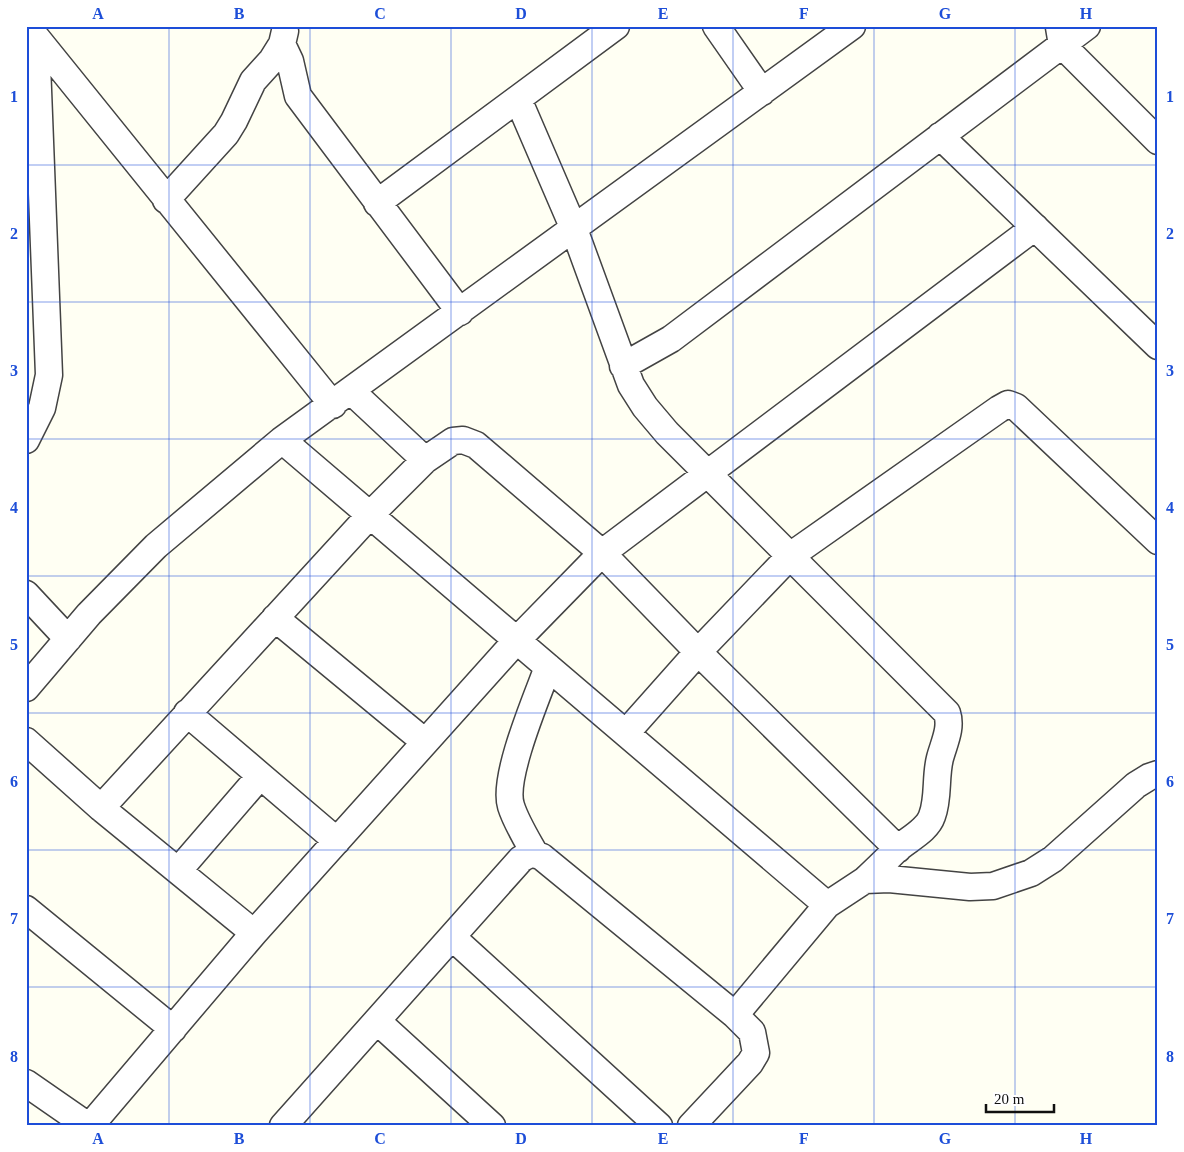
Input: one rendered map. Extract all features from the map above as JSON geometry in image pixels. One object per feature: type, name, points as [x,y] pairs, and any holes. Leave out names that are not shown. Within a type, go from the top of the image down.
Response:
[{"type":"street","points":[[377,203],[616,26]]},
{"type":"street","points":[[716,26],[762,92]]},
{"type":"street","points":[[26,688],[89,614],[156,546],[282,440],[852,26]]},
{"type":"street","points":[[623,366],[671,339],[940,136],[1060,36],[1087,26]]},
{"type":"street","points":[[31,32],[166,200],[342,398],[425,460]]},
{"type":"street","points":[[26,440],[42,408],[49,375],[31,32]]},
{"type":"street","points":[[166,200],[226,134],[253,81],[272,60],[284,35]]},
{"type":"street","points":[[284,35],[298,96],[460,312]]},
{"type":"street","points":[[1060,36],[1158,140]]},
{"type":"street","points":[[518,99],[574,229],[623,366],[631,385],[645,407],[706,473],[947,713],[949,720],[949,729],[937,772],[935,806],[932,818],[924,828],[865,880],[828,905],[735,1015]]},
{"type":"street","points":[[940,136],[1158,346]]},
{"type":"street","points":[[26,1083],[89,1126],[254,933],[425,742],[517,640],[602,553],[1035,227]]},
{"type":"street","points":[[626,733],[698,652],[790,556],[1008,404],[1016,407],[1158,540]]},
{"type":"street","points":[[282,440],[828,905]]},
{"type":"street","points":[[101,808],[370,515],[425,460],[453,441],[463,440],[476,445],[602,553],[698,652],[898,849]]},
{"type":"street","points":[[26,594],[68,639]]},
{"type":"street","points":[[275,618],[425,742]]},
{"type":"street","points":[[534,854],[510,804],[509,786],[514,763],[548,666]]},
{"type":"street","points":[[187,713],[337,841]]},
{"type":"street","points":[[26,742],[101,808],[254,933]]},
{"type":"street","points":[[865,880],[888,879],[970,888],[993,886],[1031,873],[1053,859],[1136,785],[1158,774]]},
{"type":"street","points":[[178,871],[260,776]]},
{"type":"street","points":[[283,1126],[521,860],[528,854],[534,854],[542,856],[735,1015],[752,1032],[756,1053],[750,1064],[690,1126]]},
{"type":"street","points":[[26,909],[172,1029]]},
{"type":"street","points":[[452,937],[659,1126]]},
{"type":"street","points":[[377,1021],[492,1126]]}]
